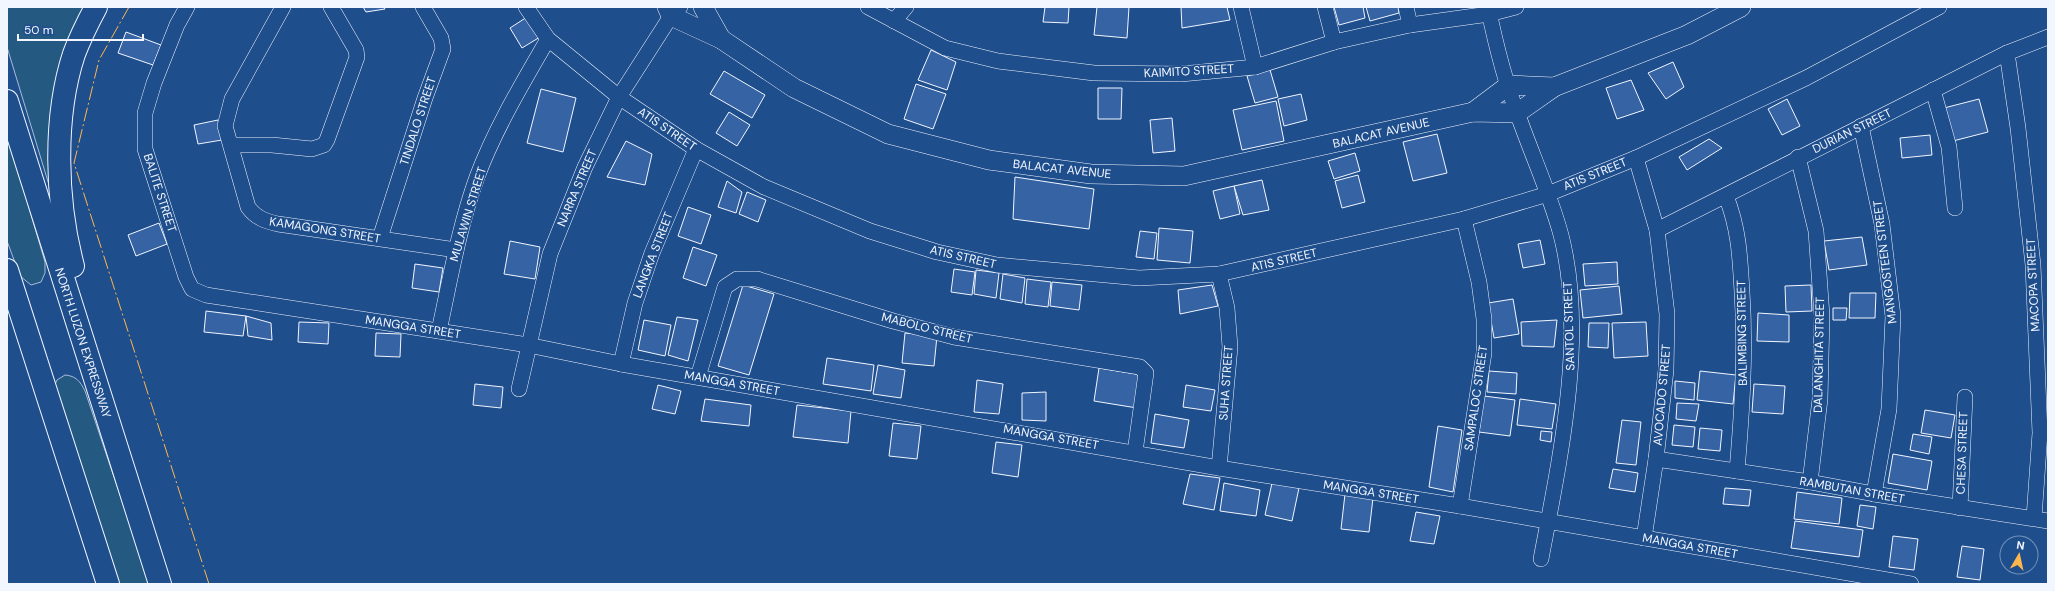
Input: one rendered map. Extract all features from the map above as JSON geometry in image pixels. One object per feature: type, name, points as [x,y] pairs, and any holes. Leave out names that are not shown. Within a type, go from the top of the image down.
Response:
[{"type":"highway","points":[[72,309],[74,270],[64,228],[60,147],[61,123],[74,55],[96,7]]},
{"type":"highway","name":"NORTH LUZON EXPRESSWAY","points":[[7,101],[160,584]]},
{"type":"highway","points":[[7,270],[108,584]]},
{"type":"street","name":"BALITE STREET","points":[[187,7],[177,25],[154,83],[145,113],[145,149],[186,277],[192,289]]},
{"type":"street","name":"KAMAGONG STREET","points":[[283,7],[232,99],[225,126],[248,207],[254,215],[263,220],[278,224],[456,250]]},
{"type":"street","points":[[231,145],[272,145],[312,149],[324,145],[328,140],[357,57],[356,50],[331,7]]},
{"type":"street","name":"TINDALO STREET","points":[[380,238],[425,98],[443,49],[441,38],[423,7]]},
{"type":"street","name":"ATIS STREET","points":[[526,7],[548,39],[619,97],[696,149],[764,187],[870,231],[937,252],[997,265],[1139,278],[1219,274],[1464,219],[1548,194],[1636,158],[1806,78],[1939,7]]},
{"type":"street","name":"BALACAT AVENUE","points":[[704,7],[721,39]]},
{"type":"street","name":"KAIMITO STREET","points":[[868,7],[945,48],[1005,62],[1094,73],[1181,74],[1255,68],[1334,42],[1410,25],[1488,10],[1516,7]]},
{"type":"street","points":[[894,21],[906,7]]},
{"type":"street","points":[[1242,7],[1255,68]]},
{"type":"street","points":[[1325,7],[1334,42]]},
{"type":"street","points":[[1406,7],[1410,25]]},
{"type":"street","points":[[1517,113],[1554,87],[1687,35],[1741,7]]},
{"type":"street","name":"BALACAT AVENUE","points":[[673,10],[721,39],[794,88],[888,134],[989,160],[1090,174],[1184,176],[1473,112],[1517,113]]},
{"type":"street","name":"NARRA STREET","points":[[519,389],[550,254],[584,167],[619,97],[673,10]]},
{"type":"street","name":"SANTOL STREET","points":[[1488,10],[1517,113],[1548,194],[1561,236],[1571,298],[1571,378],[1541,559]]},
{"type":"street","name":"DURIAN STREET","points":[[1657,230],[1726,196],[1798,157],[2007,53],[2048,36]]},
{"type":"street","name":"MULAWIN STREET","points":[[439,331],[456,250],[477,177],[510,103],[548,39]]},
{"type":"street","name":"MACOPA STREET","points":[[2007,53],[2018,128],[2033,265],[2040,433],[2041,520]]},
{"type":"street","points":[[1509,85],[1554,87]]},
{"type":"street","name":"BALACAT AVENUE","points":[[1473,112],[1509,85]]},
{"type":"street","points":[[1933,90],[1949,147],[1955,208]]},
{"type":"street","name":"MANGOSTEEN STREET","points":[[1861,126],[1882,224],[1893,316],[1889,409],[1874,494]]},
{"type":"street","name":"LANGKA STREET","points":[[621,364],[635,302],[652,253],[696,149]]},
{"type":"street","name":"DALANGHITA STREET","points":[[1798,157],[1816,231],[1822,316],[1820,398],[1810,482]]},
{"type":"street","name":"AVOCADO STREET","points":[[1636,158],[1657,230],[1667,314],[1666,370],[1656,459],[1644,538]]},
{"type":"street","name":"BALIMBING STREET","points":[[1726,196],[1735,219],[1740,256],[1745,329],[1737,471]]},
{"type":"street","name":"SAMPALOC STREET","points":[[1460,506],[1484,353],[1484,319],[1479,282],[1464,219]]},
{"type":"street","name":"SUHA STREET","points":[[1219,274],[1227,308],[1230,347],[1219,468]]},
{"type":"street","name":"MABOLO STREET","points":[[698,377],[725,287],[737,279],[757,279],[893,321],[954,337],[1140,366],[1146,373],[1135,452]]},
{"type":"street","name":"MANGGA STREET","points":[[192,289],[206,295],[528,345],[621,364],[1135,452],[1219,468],[1460,506],[1911,584]]},
{"type":"street","name":"CHESA STREET","points":[[1960,508],[1964,397]]},
{"type":"street","name":"RAMBUTAN STREET","points":[[1656,459],[1810,482],[1874,494],[2041,520]]},
{"type":"shaded area","points":[[7,7],[89,7],[49,185],[7,47]]},
{"type":"shaded area","points":[[7,133],[45,262],[45,273],[41,282],[31,285],[20,276],[7,241]]},
{"type":"shaded area","points":[[65,375],[77,380],[85,391],[150,584],[116,584],[54,387],[57,380]]},
{"type":"building","points":[[363,7],[384,7],[385,9],[366,12]]},
{"type":"building","points":[[1045,7],[1069,7],[1068,23],[1043,22]]},
{"type":"building","points":[[1097,7],[1129,7],[1127,38],[1094,35]]},
{"type":"building","points":[[1181,7],[1227,7],[1230,20],[1182,28]]},
{"type":"building","points":[[1334,7],[1363,7],[1365,18],[1339,25]]},
{"type":"building","points":[[1366,7],[1398,7],[1399,13],[1370,21]]},
{"type":"building","points":[[527,17],[540,37],[522,48],[510,28]]},
{"type":"building","points":[[126,32],[161,45],[153,65],[118,53]]},
{"type":"building","points":[[931,50],[956,62],[947,90],[918,80]]},
{"type":"building","points":[[1673,62],[1684,87],[1666,99],[1648,73]]},
{"type":"building","points":[[1270,70],[1278,97],[1255,103],[1247,76]]},
{"type":"building","points":[[724,71],[765,95],[752,118],[710,94]]},
{"type":"building","points":[[1631,80],[1644,110],[1617,119],[1606,88]]},
{"type":"building","points":[[916,84],[946,94],[933,129],[904,119]]},
{"type":"building","points":[[1098,88],[1122,88],[1121,119],[1098,119]]},
{"type":"building","points":[[541,89],[576,98],[563,152],[527,143]]},
{"type":"building","points":[[1301,94],[1307,120],[1284,126],[1278,99]]},
{"type":"building","points":[[1787,99],[1800,126],[1782,135],[1768,109]]},
{"type":"building","points":[[1979,99],[1988,132],[1953,141],[1944,108]]},
{"type":"building","points":[[1276,101],[1284,141],[1242,150],[1233,110]]},
{"type":"building","points":[[729,112],[750,125],[737,146],[716,133]]},
{"type":"building","points":[[1172,118],[1175,151],[1153,153],[1150,120]]},
{"type":"building","points":[[218,120],[222,140],[198,144],[194,125]]},
{"type":"building","points":[[1437,134],[1447,173],[1413,181],[1403,142]]},
{"type":"building","points":[[1930,135],[1932,155],[1902,158],[1900,138]]},
{"type":"building","points":[[1709,139],[1722,148],[1687,170],[1679,157]]},
{"type":"building","points":[[626,141],[652,154],[645,185],[607,177]]},
{"type":"building","points":[[1355,153],[1360,171],[1334,179],[1328,161]]},
{"type":"building","points":[[1358,175],[1365,202],[1342,208],[1335,181]]},
{"type":"building","points":[[1015,177],[1094,189],[1089,229],[1013,219]]},
{"type":"building","points":[[1262,180],[1269,210],[1243,215],[1234,186]]},
{"type":"building","points":[[727,181],[742,192],[736,213],[718,207]]},
{"type":"building","points":[[1234,186],[1240,214],[1220,219],[1213,191]]},
{"type":"building","points":[[747,192],[766,200],[758,222],[739,214]]},
{"type":"building","points":[[688,207],[711,215],[701,244],[678,236]]},
{"type":"building","points":[[159,223],[167,244],[136,256],[128,235]]},
{"type":"building","points":[[1159,228],[1193,231],[1190,263],[1157,260]]},
{"type":"building","points":[[1140,231],[1157,233],[1154,259],[1136,257]]},
{"type":"building","points":[[1862,237],[1867,265],[1829,270],[1824,241]]},
{"type":"building","points":[[1540,240],[1545,264],[1523,268],[1518,244]]},
{"type":"building","points":[[510,241],[540,247],[535,279],[504,274]]},
{"type":"building","points":[[693,247],[717,255],[706,286],[683,278]]},
{"type":"building","points":[[1617,262],[1618,284],[1585,286],[1583,264]]},
{"type":"building","points":[[415,264],[443,268],[439,292],[412,288]]},
{"type":"building","points":[[954,269],[975,272],[972,295],[951,292]]},
{"type":"building","points":[[976,270],[999,273],[996,298],[974,294]]},
{"type":"building","points":[[1003,274],[1025,278],[1022,303],[1000,299]]},
{"type":"building","points":[[1027,279],[1051,282],[1048,307],[1025,304]]},
{"type":"building","points":[[1052,282],[1082,285],[1079,310],[1050,306]]},
{"type":"building","points":[[743,285],[774,294],[749,375],[718,366]]},
{"type":"building","points":[[1212,285],[1218,306],[1180,314],[1178,290]]},
{"type":"building","points":[[1811,285],[1812,311],[1786,312],[1785,286]]},
{"type":"building","points":[[1619,286],[1622,314],[1583,318],[1580,290]]},
{"type":"building","points":[[1850,293],[1876,293],[1875,318],[1849,318]]},
{"type":"building","points":[[1513,299],[1519,334],[1494,338],[1488,303]]},
{"type":"building","points":[[1833,308],[1847,308],[1846,320],[1833,320]]},
{"type":"building","points":[[206,311],[246,316],[243,336],[204,332]]},
{"type":"building","points":[[1758,313],[1789,315],[1789,342],[1757,341]]},
{"type":"building","points":[[246,316],[271,323],[272,340],[248,336]]},
{"type":"building","points":[[677,317],[698,320],[688,361],[668,355]]},
{"type":"building","points":[[644,320],[671,325],[665,356],[638,350]]},
{"type":"building","points":[[1557,320],[1554,347],[1522,346],[1521,322]]},
{"type":"building","points":[[299,322],[329,323],[328,344],[298,342]]},
{"type":"building","points":[[1646,322],[1648,356],[1614,358],[1612,323]]},
{"type":"building","points":[[1589,323],[1609,323],[1608,348],[1588,347]]},
{"type":"building","points":[[376,333],[401,334],[400,357],[375,356]]},
{"type":"building","points":[[905,333],[937,336],[934,366],[902,363]]},
{"type":"building","points":[[827,358],[874,365],[871,391],[823,384]]},
{"type":"building","points":[[878,365],[905,370],[901,398],[873,394]]},
{"type":"building","points":[[1099,368],[1142,375],[1137,408],[1094,401]]},
{"type":"building","points":[[1489,371],[1517,373],[1516,394],[1487,392]]},
{"type":"building","points":[[1700,371],[1736,375],[1733,404],[1697,400]]},
{"type":"building","points":[[977,380],[1003,384],[999,414],[974,412]]},
{"type":"building","points":[[1675,381],[1695,383],[1694,400],[1675,398]]},
{"type":"building","points":[[475,384],[503,387],[501,408],[473,405]]},
{"type":"building","points":[[1754,384],[1785,386],[1783,414],[1752,412]]},
{"type":"building","points":[[658,385],[681,391],[675,414],[652,409]]},
{"type":"building","points":[[1186,385],[1215,390],[1211,411],[1183,407]]},
{"type":"building","points":[[1046,392],[1046,421],[1022,420],[1022,393]]},
{"type":"building","points":[[1484,396],[1515,400],[1510,436],[1479,432]]},
{"type":"building","points":[[705,399],[751,405],[749,426],[701,421]]},
{"type":"building","points":[[1520,399],[1556,404],[1552,429],[1517,425]]},
{"type":"building","points":[[1677,403],[1699,404],[1696,421],[1676,419]]},
{"type":"building","points":[[797,405],[851,411],[848,443],[793,437]]},
{"type":"building","points":[[1925,410],[1955,415],[1951,438],[1921,433]]},
{"type":"building","points":[[1155,414],[1189,420],[1184,448],[1151,443]]},
{"type":"building","points":[[1622,420],[1641,422],[1636,465],[1616,463]]},
{"type":"building","points":[[893,423],[921,426],[917,459],[889,456]]},
{"type":"building","points":[[1674,425],[1695,427],[1693,447],[1672,445]]},
{"type":"building","points":[[1438,426],[1462,430],[1453,492],[1429,487]]},
{"type":"building","points":[[1700,428],[1722,430],[1720,451],[1698,449]]},
{"type":"building","points":[[1541,431],[1552,432],[1551,442],[1540,440]]},
{"type":"building","points":[[1913,434],[1932,437],[1929,454],[1910,450]]},
{"type":"building","points":[[996,442],[1022,445],[1018,477],[992,473]]},
{"type":"building","points":[[1893,454],[1932,461],[1927,490],[1888,483]]},
{"type":"building","points":[[1613,469],[1638,473],[1635,492],[1609,488]]},
{"type":"building","points":[[1190,474],[1220,478],[1214,510],[1183,504]]},
{"type":"building","points":[[1224,483],[1260,490],[1256,516],[1220,511]]},
{"type":"building","points":[[1272,483],[1299,488],[1292,521],[1265,515]]},
{"type":"building","points":[[1725,488],[1751,490],[1749,506],[1723,504]]},
{"type":"building","points":[[1797,492],[1842,498],[1839,524],[1794,519]]},
{"type":"building","points":[[1345,494],[1373,498],[1369,532],[1341,529]]},
{"type":"building","points":[[1860,505],[1876,507],[1873,529],[1857,526]]},
{"type":"building","points":[[1416,512],[1440,516],[1434,544],[1410,541]]},
{"type":"building","points":[[1795,521],[1863,530],[1859,557],[1791,548]]},
{"type":"building","points":[[1893,536],[1918,539],[1914,570],[1889,567]]},
{"type":"building","points":[[1962,546],[1984,549],[1980,580],[1957,577]]},
{"type":"power","points":[[129,7],[99,60],[74,163],[209,584]]}]
